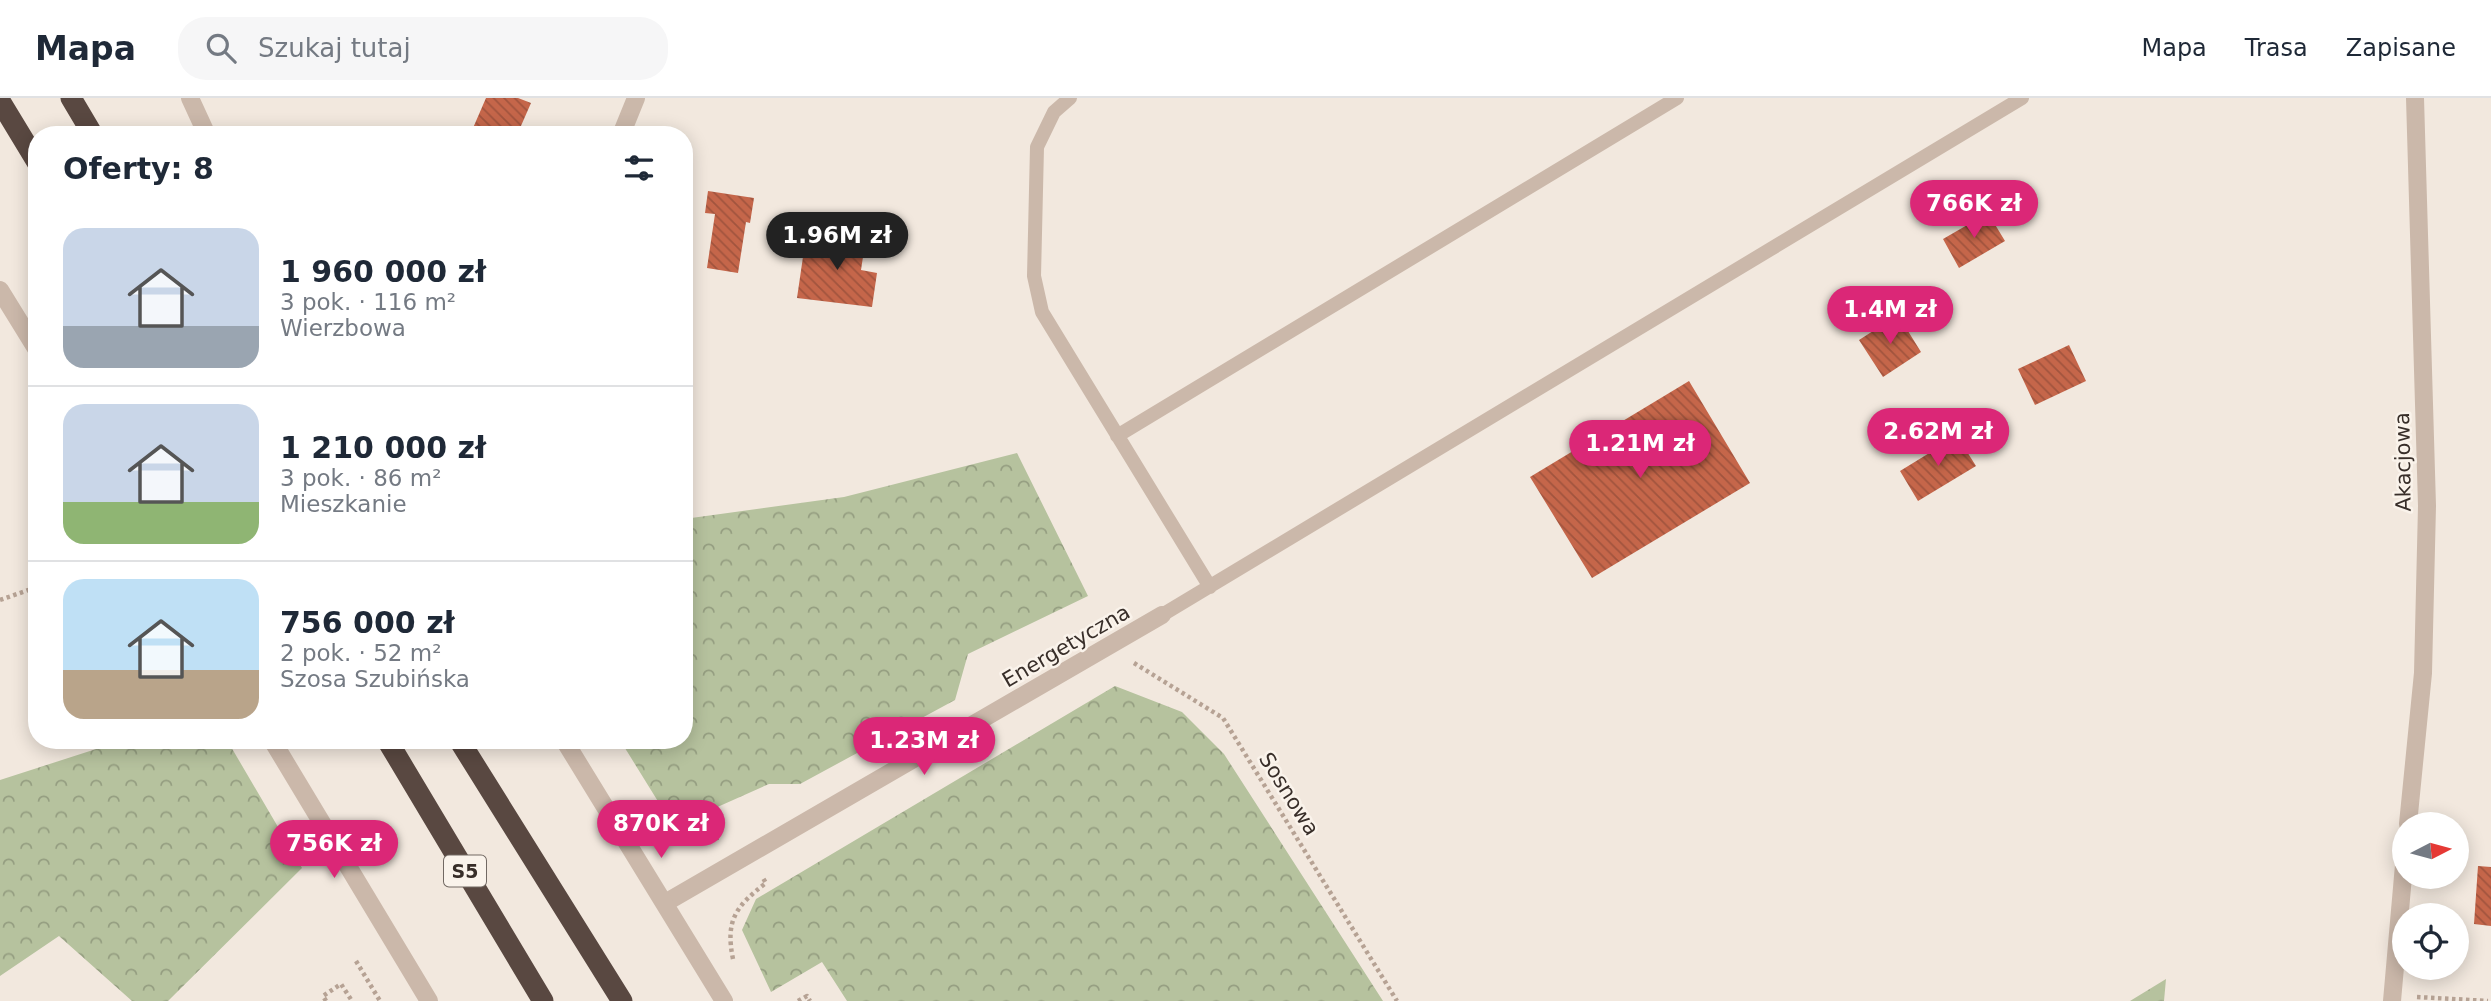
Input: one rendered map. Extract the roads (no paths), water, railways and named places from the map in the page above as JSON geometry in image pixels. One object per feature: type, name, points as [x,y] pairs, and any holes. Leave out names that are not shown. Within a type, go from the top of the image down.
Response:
[{"type":"highway","points":[[71,98],[88,126]]},
{"type":"highway","points":[[0,101],[28,147]]},
{"type":"highway","name":"S5","points":[[392,749],[543,1001]]},
{"type":"highway","points":[[465,749],[622,1001]]},
{"type":"street","points":[[190,98],[203,126]]},
{"type":"street","points":[[625,126],[636,98]]},
{"type":"street","name":"Akacjowa","points":[[2409,812],[2423,673],[2427,506],[2415,98]]},
{"type":"street","points":[[0,290],[28,335]]},
{"type":"street","name":"Energetyczna","points":[[665,903],[1163,615]]},
{"type":"street","points":[[277,749],[429,1001]]},
{"type":"street","points":[[570,749],[724,1001]]},
{"type":"street","points":[[2392,998],[2402,889]]},
{"type":"lane","points":[[1070,98],[1054,112],[1037,147],[1034,276],[1042,312],[1210,587]]},
{"type":"lane","points":[[1117,436],[1677,98]]},
{"type":"lane","points":[[1163,615],[2022,98]]}]
